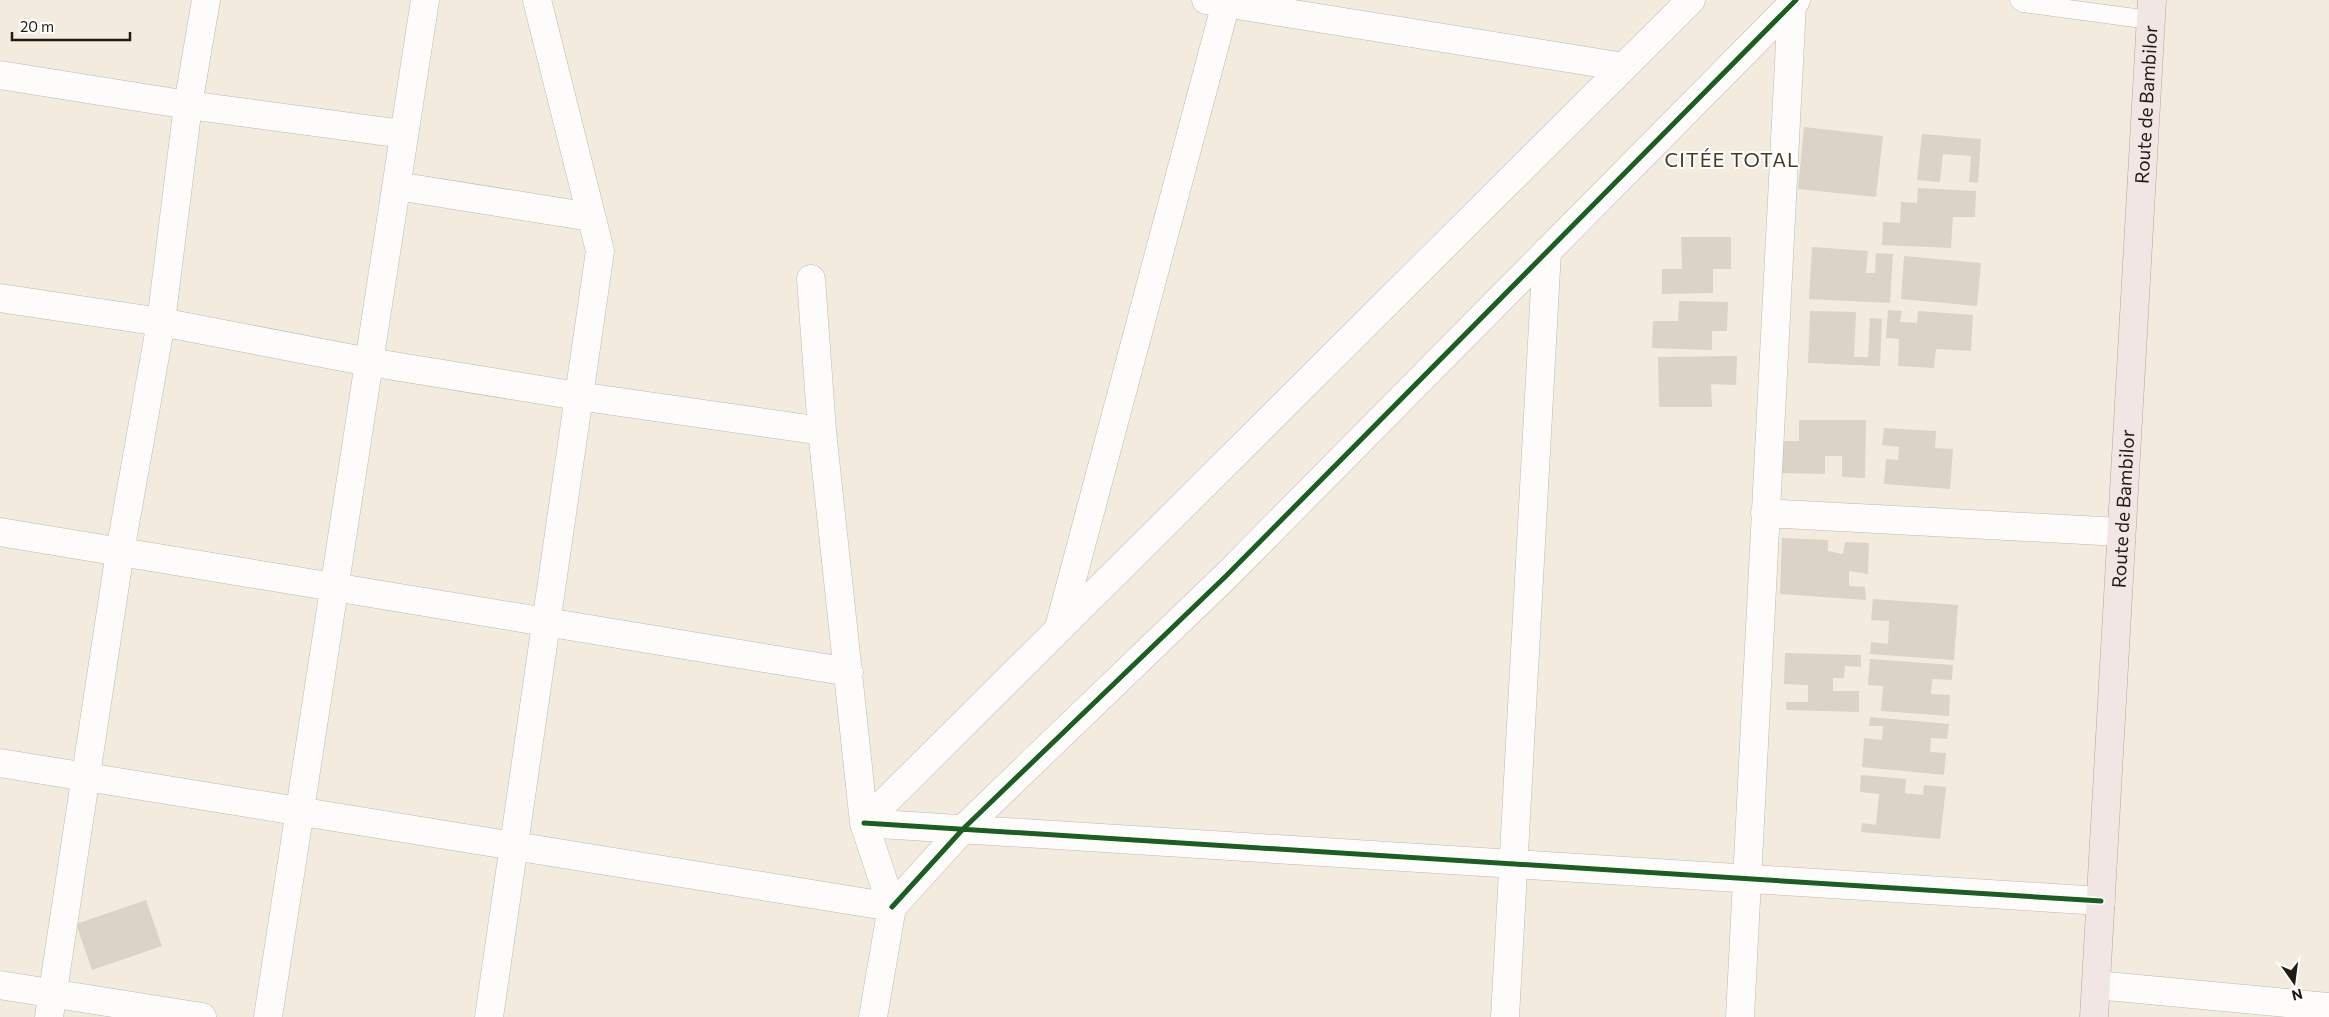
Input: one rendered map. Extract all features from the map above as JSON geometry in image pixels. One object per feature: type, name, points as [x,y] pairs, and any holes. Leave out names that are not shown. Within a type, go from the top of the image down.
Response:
[{"type":"main road","name":"Route de Bambilor","points":[[2094,1017],[2151,10]]},
{"type":"street","points":[[51,1005],[120,552],[161,322],[188,105],[206,0]]},
{"type":"street","points":[[268,1017],[398,186],[403,134],[425,0]]},
{"type":"street","points":[[489,1017],[600,251],[537,0]]},
{"type":"street","points":[[864,823],[1691,0]]},
{"type":"street","points":[[1059,629],[1216,2],[1624,67]]},
{"type":"street","points":[[892,907],[964,829],[1226,576],[1794,2]]},
{"type":"street","points":[[1740,1017],[1765,512],[1794,2]]},
{"type":"street","points":[[0,76],[188,105],[403,134]]},
{"type":"street","points":[[398,186],[591,217]]},
{"type":"street","points":[[1505,1017],[1547,251]]},
{"type":"street","points":[[811,279],[822,431],[850,672],[864,823],[892,907],[873,1017]]},
{"type":"street","points":[[0,298],[161,322],[369,362],[578,396],[822,431]]},
{"type":"street","points":[[1765,512],[2120,532]]},
{"type":"street","points":[[0,532],[850,672]]},
{"type":"street","points":[[0,763],[892,907]]},
{"type":"street","points":[[864,823],[2101,901]]},
{"type":"street","points":[[2096,984],[2329,1007]]},
{"type":"street","points":[[0,985],[51,1005],[202,1017]]},
{"type":"lane","points":[[2019,0],[2023,3],[2151,10]]},
{"type":"building","points":[[1804,127],[1883,136],[1876,197],[1798,189]]},
{"type":"building","points":[[1922,134],[1981,139],[1978,183],[1969,182],[1971,156],[1943,154],[1940,182],[1917,180]]},
{"type":"building","points":[[1918,188],[1976,191],[1975,217],[1953,217],[1951,248],[1882,245],[1883,222],[1900,223],[1901,202],[1917,203]]},
{"type":"building","points":[[1681,237],[1731,237],[1731,269],[1713,269],[1713,293],[1662,294],[1662,269],[1682,269]]},
{"type":"building","points":[[1812,247],[1868,251],[1866,273],[1875,273],[1876,253],[1893,254],[1890,303],[1809,299]]},
{"type":"building","points":[[1904,256],[1981,263],[1977,306],[1901,299]]},
{"type":"building","points":[[1679,301],[1728,302],[1727,331],[1712,331],[1712,350],[1652,348],[1653,321],[1678,321]]},
{"type":"building","points":[[1888,310],[1902,311],[1900,322],[1917,323],[1918,311],[1973,315],[1971,351],[1936,349],[1934,368],[1898,366],[1899,339],[1886,338]]},
{"type":"building","points":[[1810,311],[1856,312],[1854,357],[1868,357],[1870,318],[1882,319],[1880,366],[1808,363]]},
{"type":"building","points":[[1737,356],[1736,385],[1711,384],[1712,407],[1659,407],[1658,357]]},
{"type":"building","points":[[1799,420],[1866,420],[1865,478],[1842,477],[1842,456],[1825,456],[1825,474],[1781,473],[1781,441],[1799,441]]},
{"type":"building","points":[[1884,428],[1936,431],[1935,448],[1953,449],[1950,489],[1884,484],[1886,459],[1898,460],[1899,447],[1882,445]]},
{"type":"building","points":[[1782,538],[1828,540],[1828,551],[1843,554],[1845,542],[1869,543],[1868,574],[1849,571],[1849,586],[1865,587],[1866,600],[1780,594]]},
{"type":"building","points":[[1873,599],[1958,605],[1954,660],[1870,654],[1871,642],[1888,644],[1889,621],[1871,620]]},
{"type":"building","points":[[1785,653],[1861,655],[1861,667],[1845,666],[1844,678],[1833,678],[1833,691],[1859,691],[1859,712],[1786,710],[1786,702],[1808,702],[1808,685],[1784,684]]},
{"type":"building","points":[[1870,659],[1953,665],[1952,680],[1932,679],[1931,694],[1950,695],[1949,716],[1881,711],[1883,686],[1868,685]]},
{"type":"building","points":[[1870,717],[1949,724],[1947,739],[1931,738],[1930,752],[1946,753],[1944,775],[1862,767],[1864,738],[1882,740],[1883,726],[1869,726]]},
{"type":"building","points":[[1861,775],[1906,779],[1905,793],[1923,795],[1924,785],[1946,787],[1940,839],[1861,832],[1862,823],[1876,825],[1879,794],[1860,792]]},
{"type":"building","points":[[146,900],[162,946],[92,970],[76,924]]},
{"type":"cycle path","points":[[892,907],[963,829],[1226,576],[1796,0]]},
{"type":"cycle path","points":[[864,823],[2101,901]]},
{"type":"district","name":"CITÉE TOTAL","points":[[1732,160]]}]
